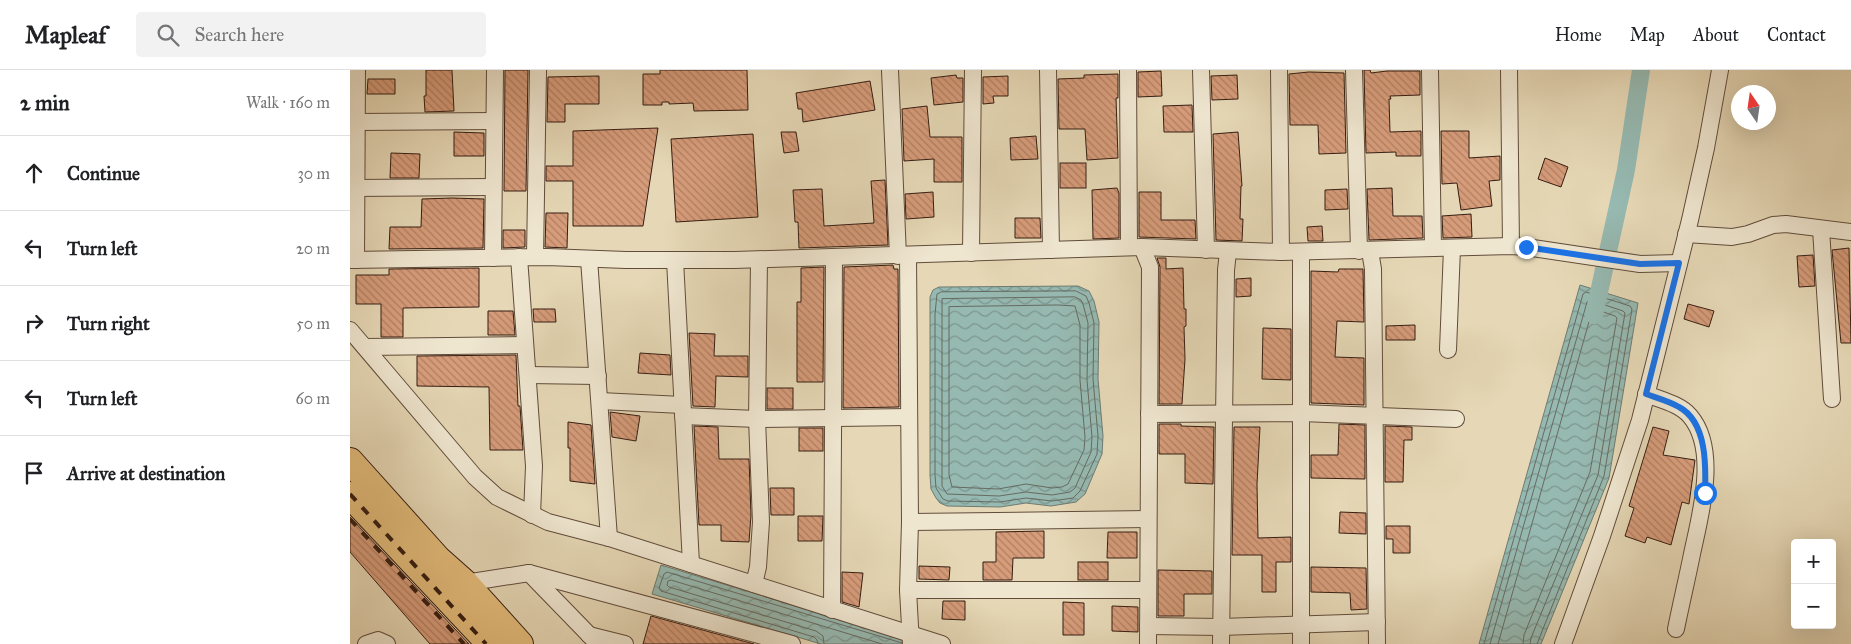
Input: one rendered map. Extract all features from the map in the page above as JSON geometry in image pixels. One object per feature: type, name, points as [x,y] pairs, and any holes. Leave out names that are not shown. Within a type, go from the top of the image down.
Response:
[{"type":"main road","points":[[350,461],[438,559],[465,584],[520,644]]},
{"type":"main road","points":[[350,495],[490,644]]},
{"type":"street","points":[[357,70],[353,188],[353,260],[527,257],[759,260],[1136,247],[1228,252],[1301,252],[1511,246],[1640,264],[1679,263]]},
{"type":"street","points":[[493,258],[492,187],[495,70]]},
{"type":"street","points":[[532,515],[534,466],[525,345],[527,257],[538,70]]},
{"type":"street","points":[[890,70],[903,255],[909,417],[910,522],[908,590],[911,639]]},
{"type":"street","points":[[971,253],[973,70]]},
{"type":"street","points":[[1048,70],[1052,250]]},
{"type":"street","points":[[1128,70],[1136,247],[1150,266],[1148,644]]},
{"type":"street","points":[[1201,70],[1206,250]]},
{"type":"street","points":[[1279,70],[1281,252]]},
{"type":"street","points":[[1354,70],[1364,251],[1373,269],[1377,644]]},
{"type":"street","points":[[1430,70],[1433,248]]},
{"type":"street","points":[[1509,70],[1511,246]]},
{"type":"street","points":[[1563,644],[1605,527],[1640,420],[1706,148],[1720,70]]},
{"type":"street","points":[[356,122],[494,121]]},
{"type":"street","points":[[353,188],[492,187]]},
{"type":"street","points":[[1686,234],[1732,237],[1748,234],[1773,225],[1786,224],[1851,232]]},
{"type":"street","points":[[1821,229],[1832,399]]},
{"type":"street","points":[[1448,350],[1452,248]]},
{"type":"street","points":[[1221,644],[1226,270],[1228,252]]},
{"type":"street","points":[[1301,252],[1301,644]]},
{"type":"street","points":[[832,610],[834,257]]},
{"type":"street","points":[[589,259],[609,538]]},
{"type":"street","points":[[675,260],[691,564]]},
{"type":"street","points":[[754,584],[759,558],[761,522],[757,419],[759,260]]},
{"type":"street","points":[[350,330],[475,476],[497,497],[548,522],[609,538],[754,584],[911,639],[942,644]]},
{"type":"street","points":[[365,348],[525,345]]},
{"type":"street","points":[[528,375],[598,376]]},
{"type":"street","points":[[1646,394],[1680,407],[1691,416],[1703,444],[1706,468],[1705,493],[1676,629]]},
{"type":"street","points":[[600,401],[757,419],[909,417]]},
{"type":"street","points":[[1149,414],[1301,413],[1456,419]]},
{"type":"street","points":[[910,522],[1148,519]]},
{"type":"street","points":[[465,584],[529,573],[792,644]]},
{"type":"street","points":[[529,573],[594,639],[625,644]]},
{"type":"street","points":[[908,590],[1148,590]]},
{"type":"street","points":[[1148,626],[1221,627],[1378,622]]},
{"type":"street","points":[[366,644],[378,640],[387,644]]},
{"type":"water","points":[[1580,285],[1638,303],[1609,478],[1541,644],[1479,644]]},
{"type":"water","points":[[1078,286],[1089,291],[1094,301],[1099,322],[1098,379],[1103,436],[1102,454],[1085,494],[1076,502],[1051,506],[1026,503],[1000,507],[947,506],[940,503],[931,489],[930,475],[930,297],[933,290],[939,287]]},
{"type":"water","points":[[661,565],[921,644],[821,644],[652,594]]},
{"type":"building","points":[[426,70],[452,70],[454,111],[425,112]]},
{"type":"building","points":[[505,70],[528,70],[526,191],[504,191]]},
{"type":"building","points":[[660,70],[747,70],[748,110],[694,111],[693,103],[669,104],[669,102],[662,102],[662,105],[643,105],[643,74],[660,74]]},
{"type":"building","points":[[1364,70],[1370,70],[1371,73],[1420,71],[1420,95],[1390,96],[1391,99],[1389,99],[1390,132],[1421,131],[1421,156],[1396,156],[1396,152],[1366,153]]},
{"type":"building","points":[[1161,71],[1162,96],[1138,97],[1138,72]]},
{"type":"building","points":[[1309,72],[1344,73],[1346,153],[1319,154],[1318,125],[1290,125],[1289,74]]},
{"type":"building","points":[[1118,74],[1118,98],[1116,98],[1118,158],[1087,160],[1085,129],[1059,129],[1058,79],[1084,78],[1084,75]]},
{"type":"building","points":[[956,75],[957,78],[963,78],[963,102],[934,105],[931,78]]},
{"type":"building","points":[[1237,75],[1238,99],[1212,100],[1211,76]]},
{"type":"building","points":[[599,76],[599,104],[565,104],[565,122],[547,122],[548,77]]},
{"type":"building","points":[[1008,76],[1008,96],[993,96],[994,103],[983,104],[983,77]]},
{"type":"building","points":[[368,79],[395,79],[395,94],[367,94]]},
{"type":"building","points":[[870,81],[875,110],[803,122],[802,109],[798,109],[796,93]]},
{"type":"building","points":[[1192,105],[1193,132],[1164,132],[1163,106]]},
{"type":"building","points":[[927,106],[930,137],[962,137],[962,182],[934,182],[934,159],[904,161],[902,109]]},
{"type":"building","points":[[658,128],[643,226],[573,226],[573,181],[546,181],[546,166],[573,166],[573,131]]},
{"type":"building","points":[[1441,131],[1469,131],[1469,158],[1500,156],[1500,180],[1489,181],[1492,206],[1461,210],[1457,183],[1442,184]]},
{"type":"building","points":[[454,132],[484,133],[484,156],[454,156]]},
{"type":"building","points":[[781,132],[796,132],[799,151],[784,153]]},
{"type":"building","points":[[1238,132],[1242,186],[1240,219],[1243,219],[1242,241],[1216,240],[1213,134]]},
{"type":"building","points":[[753,134],[758,217],[676,222],[671,139]]},
{"type":"building","points":[[1036,136],[1038,159],[1011,160],[1010,138]]},
{"type":"building","points":[[391,153],[420,154],[419,178],[390,178]]},
{"type":"building","points":[[1545,158],[1568,167],[1561,187],[1538,179]]},
{"type":"building","points":[[1060,163],[1086,163],[1086,188],[1060,188]]},
{"type":"building","points":[[885,180],[888,245],[799,248],[798,222],[795,222],[793,190],[822,189],[824,226],[874,223],[871,181]]},
{"type":"building","points":[[1117,188],[1119,193],[1119,238],[1093,239],[1092,190]]},
{"type":"building","points":[[1392,188],[1393,216],[1422,216],[1423,238],[1369,240],[1367,189]]},
{"type":"building","points":[[1347,189],[1348,209],[1325,210],[1325,190]]},
{"type":"building","points":[[933,192],[934,217],[906,219],[905,194]]},
{"type":"building","points":[[1139,192],[1161,192],[1161,220],[1195,220],[1196,239],[1139,237]]},
{"type":"building","points":[[422,199],[484,199],[483,248],[389,249],[390,227],[421,227]]},
{"type":"building","points":[[546,213],[568,213],[567,248],[545,247]]},
{"type":"building","points":[[1471,214],[1472,237],[1443,238],[1442,216]]},
{"type":"building","points":[[1015,218],[1040,218],[1041,238],[1015,238]]},
{"type":"building","points":[[1322,226],[1323,241],[1308,241],[1307,227]]},
{"type":"building","points":[[503,230],[525,230],[525,247],[503,248]]},
{"type":"building","points":[[1849,248],[1851,343],[1841,343],[1832,250]]},
{"type":"building","points":[[1813,255],[1815,286],[1799,287],[1797,256]]},
{"type":"building","points":[[1157,258],[1166,258],[1166,269],[1183,268],[1186,326],[1184,327],[1185,359],[1182,404],[1159,404],[1160,267]]},
{"type":"building","points":[[893,265],[894,269],[898,269],[899,407],[843,408],[844,267]]},
{"type":"building","points":[[824,267],[823,382],[797,382],[797,302],[801,302],[801,268]]},
{"type":"building","points":[[479,268],[479,307],[403,308],[403,337],[381,337],[381,304],[356,304],[356,275],[389,275],[389,269]]},
{"type":"building","points":[[1339,269],[1363,269],[1364,322],[1337,321],[1335,357],[1364,358],[1364,405],[1311,403],[1311,271],[1338,272]]},
{"type":"building","points":[[1251,278],[1251,296],[1236,297],[1236,279]]},
{"type":"building","points":[[1688,304],[1714,311],[1709,327],[1684,319]]},
{"type":"building","points":[[533,309],[555,309],[556,322],[534,322]]},
{"type":"building","points":[[488,311],[513,311],[515,335],[488,335]]},
{"type":"building","points":[[1415,325],[1415,340],[1386,340],[1386,326]]},
{"type":"building","points":[[1263,328],[1291,329],[1291,380],[1262,379]]},
{"type":"building","points":[[689,333],[715,334],[714,356],[748,356],[748,377],[716,376],[715,407],[693,406]]},
{"type":"building","points":[[640,353],[670,355],[671,375],[638,373]]},
{"type":"building","points":[[516,355],[518,406],[520,406],[523,450],[490,450],[489,387],[417,386],[417,356]]},
{"type":"building","points":[[767,388],[793,388],[793,409],[767,409]]},
{"type":"building","points":[[610,412],[640,416],[636,441],[612,437]]},
{"type":"building","points":[[568,422],[591,425],[595,484],[570,481]]},
{"type":"building","points":[[1159,424],[1214,427],[1213,484],[1185,483],[1185,454],[1159,454]]},
{"type":"building","points":[[1339,424],[1365,425],[1365,479],[1311,478],[1311,455],[1338,455]]},
{"type":"building","points":[[694,426],[718,427],[719,459],[749,459],[751,515],[749,542],[721,541],[721,525],[699,525]]},
{"type":"building","points":[[1385,426],[1412,427],[1412,440],[1404,440],[1403,482],[1385,482]]},
{"type":"building","points":[[1234,427],[1260,427],[1257,484],[1258,538],[1291,537],[1291,562],[1276,562],[1276,592],[1262,592],[1262,555],[1232,555]]},
{"type":"building","points":[[1653,427],[1669,431],[1663,455],[1695,460],[1689,504],[1682,502],[1671,545],[1647,537],[1645,543],[1625,536],[1634,508],[1629,506]]},
{"type":"building","points":[[799,428],[823,428],[823,451],[799,451]]},
{"type":"building","points":[[770,488],[794,488],[794,515],[771,515]]},
{"type":"building","points":[[1340,512],[1366,513],[1366,534],[1339,533]]},
{"type":"building","points":[[798,516],[823,516],[822,541],[798,541]]},
{"type":"building","points":[[350,517],[469,644],[430,644],[350,552]]},
{"type":"building","points":[[1386,526],[1410,526],[1410,553],[1393,553],[1393,539],[1386,539]]},
{"type":"building","points":[[1044,531],[1044,558],[1013,558],[1012,580],[983,580],[983,562],[996,562],[996,532]]},
{"type":"building","points":[[1108,532],[1137,532],[1137,558],[1107,558]]},
{"type":"building","points":[[1078,562],[1108,562],[1108,580],[1078,580]]},
{"type":"building","points":[[919,566],[950,567],[949,580],[919,579]]},
{"type":"building","points":[[1311,567],[1366,568],[1367,609],[1351,610],[1350,593],[1311,592]]},
{"type":"building","points":[[1158,570],[1212,571],[1212,594],[1184,594],[1184,616],[1158,616]]},
{"type":"building","points":[[842,572],[863,573],[859,607],[842,602]]},
{"type":"building","points":[[943,601],[965,601],[965,620],[942,619]]},
{"type":"building","points":[[1063,602],[1084,603],[1084,635],[1063,635]]},
{"type":"building","points":[[1112,606],[1138,607],[1138,632],[1112,631]]},
{"type":"building","points":[[651,616],[754,644],[643,644]]},
{"type":"waterway","points":[[1594,315],[1626,170],[1641,70]]},
{"type":"railway","points":[[350,494],[486,644]]},
{"type":"railway","points":[[350,519],[464,644]]},
{"type":"route","points":[[1526,247],[1640,264],[1679,263],[1646,394],[1680,407],[1691,416],[1703,444],[1706,468],[1705,493]]}]
